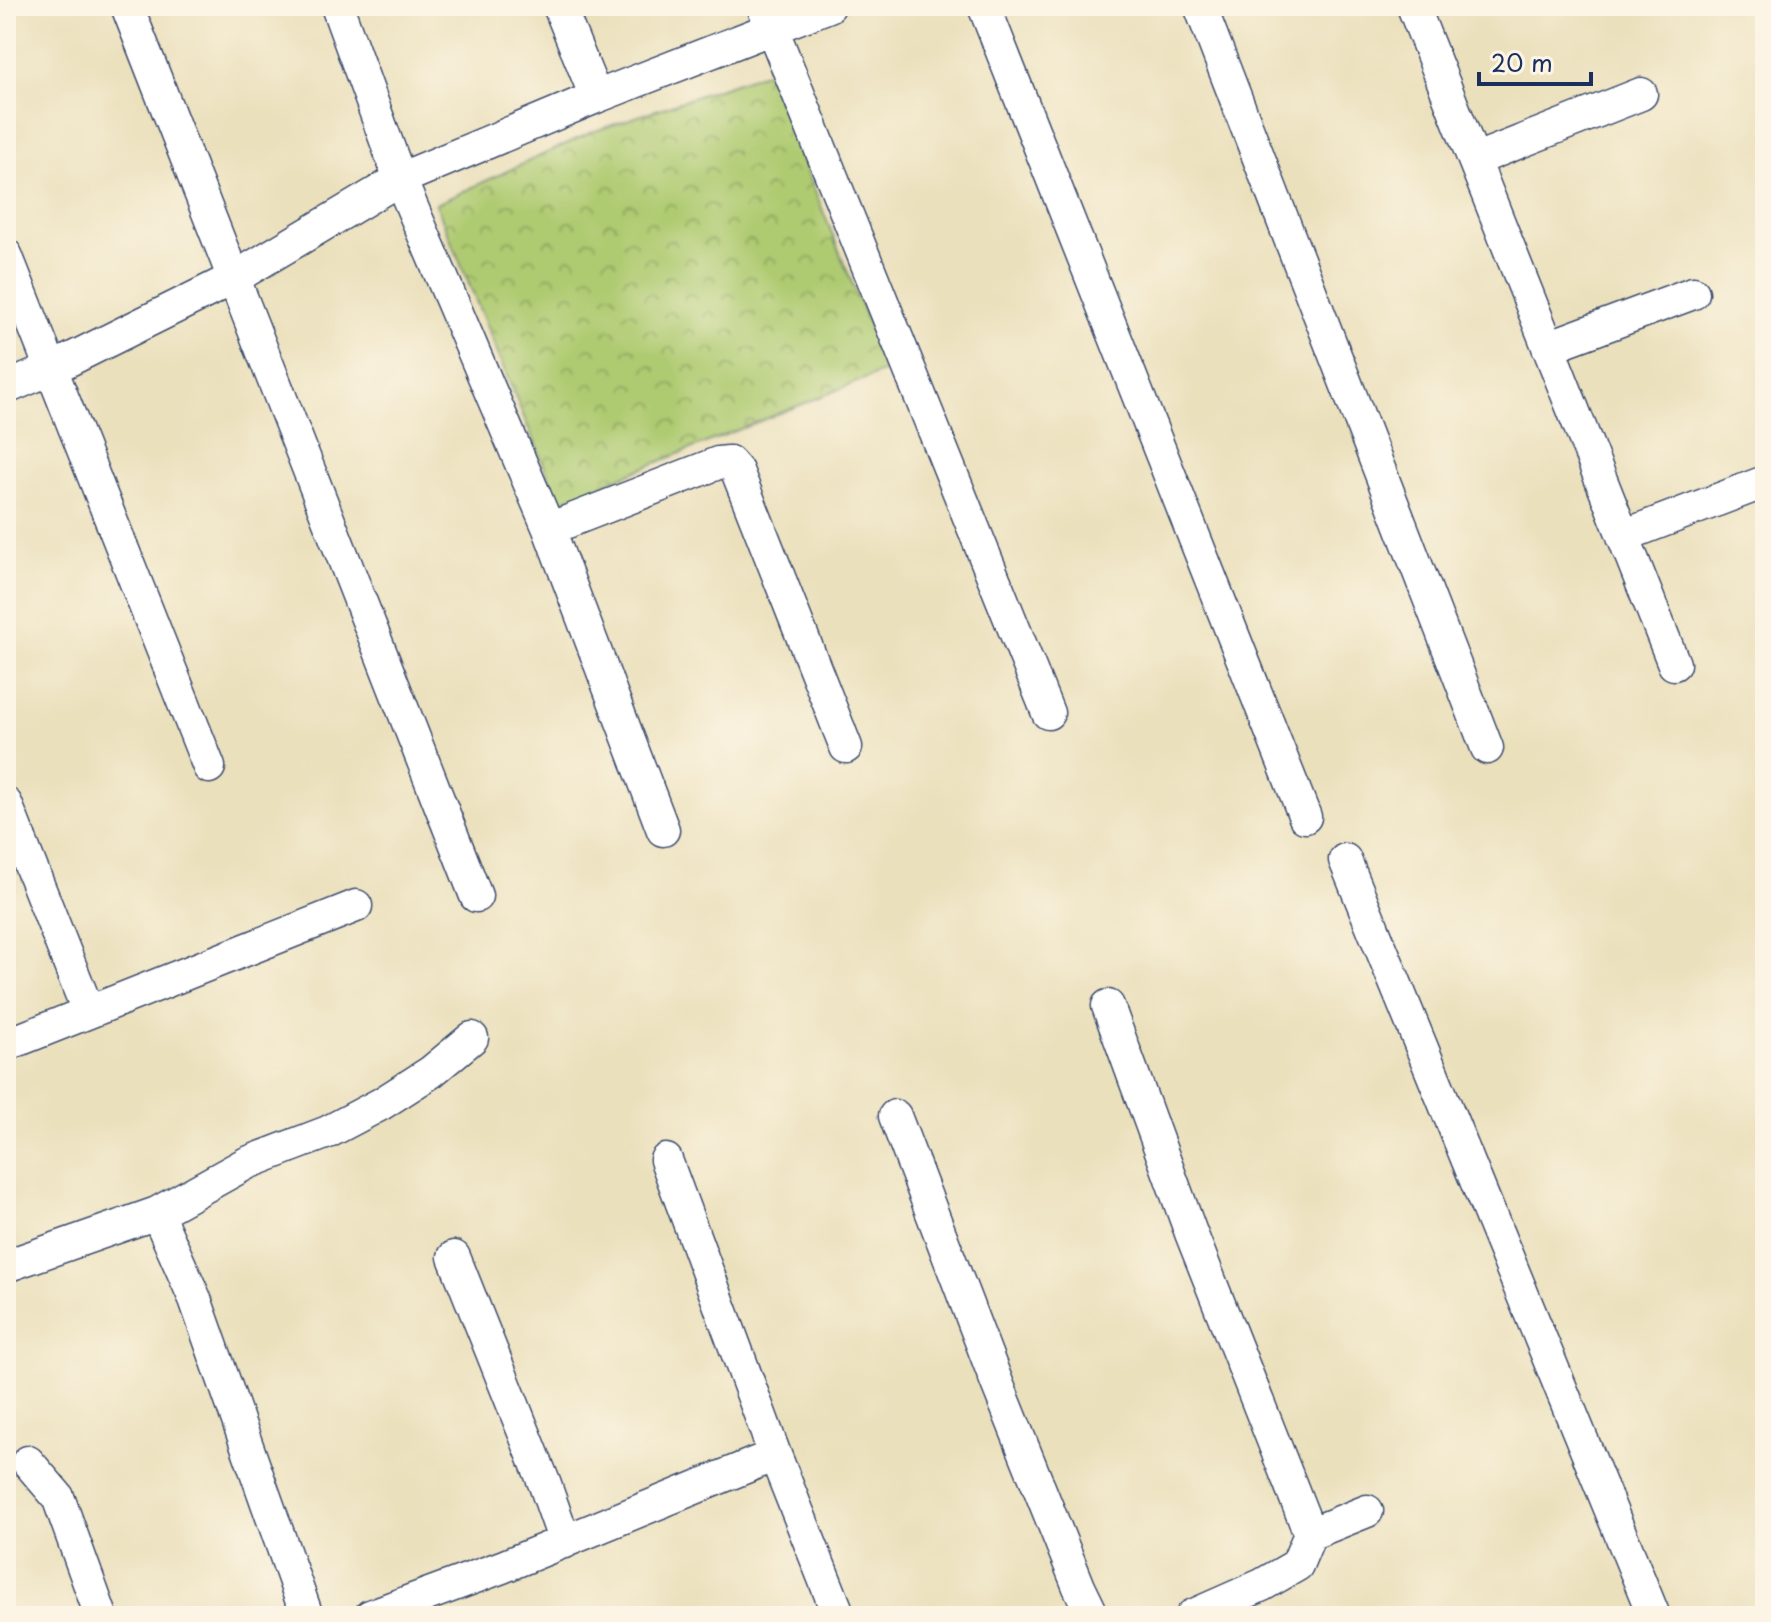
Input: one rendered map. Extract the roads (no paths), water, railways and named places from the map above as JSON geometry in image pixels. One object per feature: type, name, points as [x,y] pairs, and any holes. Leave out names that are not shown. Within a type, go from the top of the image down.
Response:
[{"type":"street","points":[[127,6],[476,896]]},
{"type":"street","points":[[337,6],[400,179],[549,529],[663,830]]},
{"type":"street","points":[[559,6],[596,97]]},
{"type":"street","points":[[6,388],[51,369],[234,278],[400,179],[596,97],[767,17],[829,6]]},
{"type":"street","points":[[984,6],[1305,817]]},
{"type":"street","points":[[1200,6],[1487,748]]},
{"type":"street","points":[[1413,6],[1674,664]]},
{"type":"street","points":[[767,17],[1048,713]]},
{"type":"street","points":[[1474,160],[1641,94]]},
{"type":"street","points":[[6,255],[209,767]]},
{"type":"street","points":[[1548,347],[1693,293]]},
{"type":"street","points":[[549,529],[718,463],[729,462],[737,471],[846,747]]},
{"type":"street","points":[[1623,536],[1762,483]]},
{"type":"street","points":[[6,804],[88,1011]]},
{"type":"street","points":[[1345,860],[1654,1616]]},
{"type":"street","points":[[6,1045],[356,906]]},
{"type":"street","points":[[1108,1006],[1191,1233],[1310,1534],[1297,1565],[1262,1585],[1192,1616]]},
{"type":"street","points":[[6,1266],[157,1213],[247,1163],[328,1132],[381,1104],[431,1072],[472,1038]]},
{"type":"street","points":[[895,1116],[997,1383],[1093,1616]]},
{"type":"street","points":[[666,1160],[775,1455],[839,1616]]},
{"type":"street","points":[[157,1213],[195,1299],[307,1616]]},
{"type":"street","points":[[454,1257],[565,1542]]},
{"type":"street","points":[[370,1616],[565,1542],[775,1455]]},
{"type":"street","points":[[28,1462],[58,1497],[101,1616]]},
{"type":"street","points":[[1310,1534],[1367,1511]]}]
